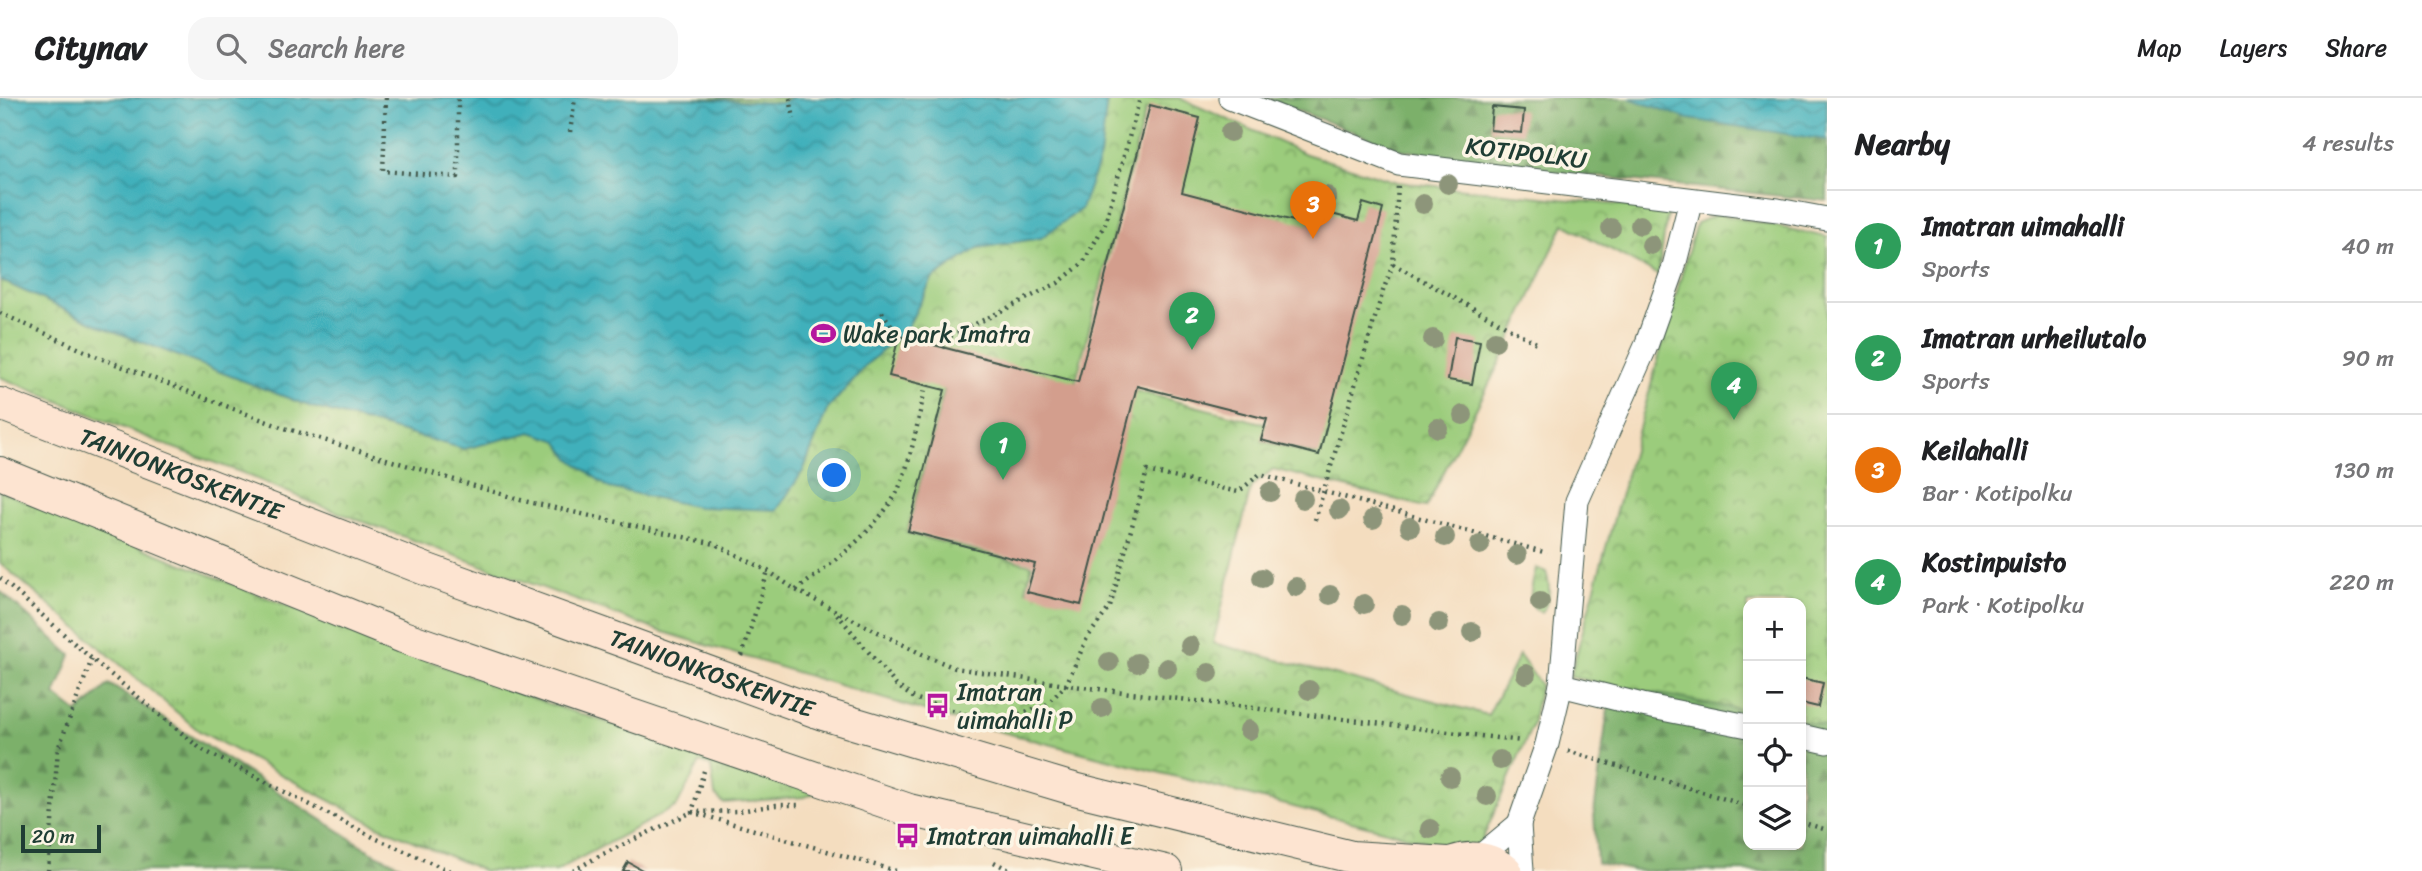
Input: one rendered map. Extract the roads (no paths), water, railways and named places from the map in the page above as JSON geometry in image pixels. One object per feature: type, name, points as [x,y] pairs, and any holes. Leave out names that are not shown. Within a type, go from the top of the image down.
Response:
[{"type":"main road","name":"TAINIONKOSKENTIE","points":[[0,404],[425,569],[823,714],[1070,788],[1352,857],[1454,864]]},
{"type":"main road","points":[[0,474],[403,637],[883,802],[922,814],[1166,871]]},
{"type":"main road","points":[[1454,864],[1498,864],[1506,871]]},
{"type":"street","name":"KOTIPOLKU","points":[[1230,98],[1399,164],[1779,210],[1827,219]]},
{"type":"street","points":[[1522,871],[1519,824],[1547,744],[1561,685],[1577,501],[1646,346],[1673,270],[1691,200]]},
{"type":"street","points":[[1561,685],[1642,705],[1743,725]]},
{"type":"street","points":[[1806,738],[1827,742]]},
{"type":"street","points":[[1454,864],[1519,824]]},
{"type":"water","points":[[0,98],[683,98],[780,103],[792,98],[1106,98],[1107,101],[1100,157],[1081,209],[1041,238],[978,248],[932,279],[906,330],[867,364],[827,410],[803,471],[777,510],[698,507],[609,488],[571,459],[556,440],[531,432],[464,449],[309,406],[103,327],[0,280]]},
{"type":"water","points":[[1629,98],[1827,98],[1827,140],[1689,119]]},
{"type":"place","name":"Keilahalli","points":[[1313,239]]},
{"type":"place","name":"Wake park Imatra","points":[[823,334]]},
{"type":"place","name":"Imatran urheilutalo","points":[[1192,350]]},
{"type":"place","name":"Kostinpuisto","points":[[1734,420]]},
{"type":"place","name":"Imatran uimahalli","points":[[1003,480]]},
{"type":"place","name":"Imatran uimahalli P","points":[[937,706]]},
{"type":"place","name":"Imatran uimahalli E","points":[[907,836]]}]
